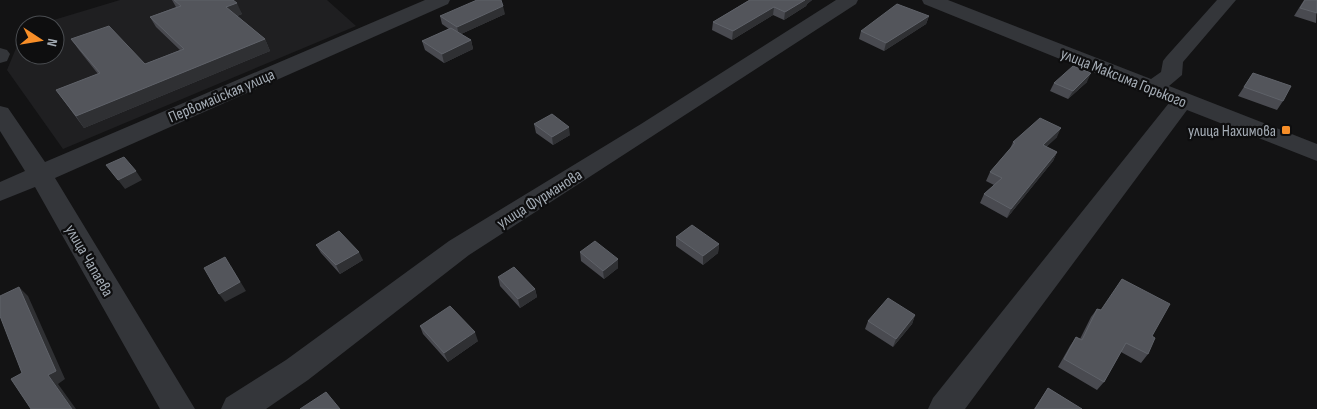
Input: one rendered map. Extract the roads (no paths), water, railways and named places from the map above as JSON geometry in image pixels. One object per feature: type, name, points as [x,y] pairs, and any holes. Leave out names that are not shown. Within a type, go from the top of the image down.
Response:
[{"type":"street","name":"Первомайская улица","points":[[0,192],[441,0]]},
{"type":"street","name":"улица Фурманова","points":[[238,409],[297,370],[459,248],[649,130],[849,0]]},
{"type":"street","name":"улица Максима Горького","points":[[931,0],[1317,153]]},
{"type":"street","points":[[1152,89],[1171,75],[1173,61],[1227,0]]},
{"type":"street","points":[[945,409],[1182,101]]},
{"type":"street","name":"улица Чапаева","points":[[0,113],[40,174],[178,409]]},
{"type":"place","name":"улица Нахимова","points":[[1286,130]]}]
